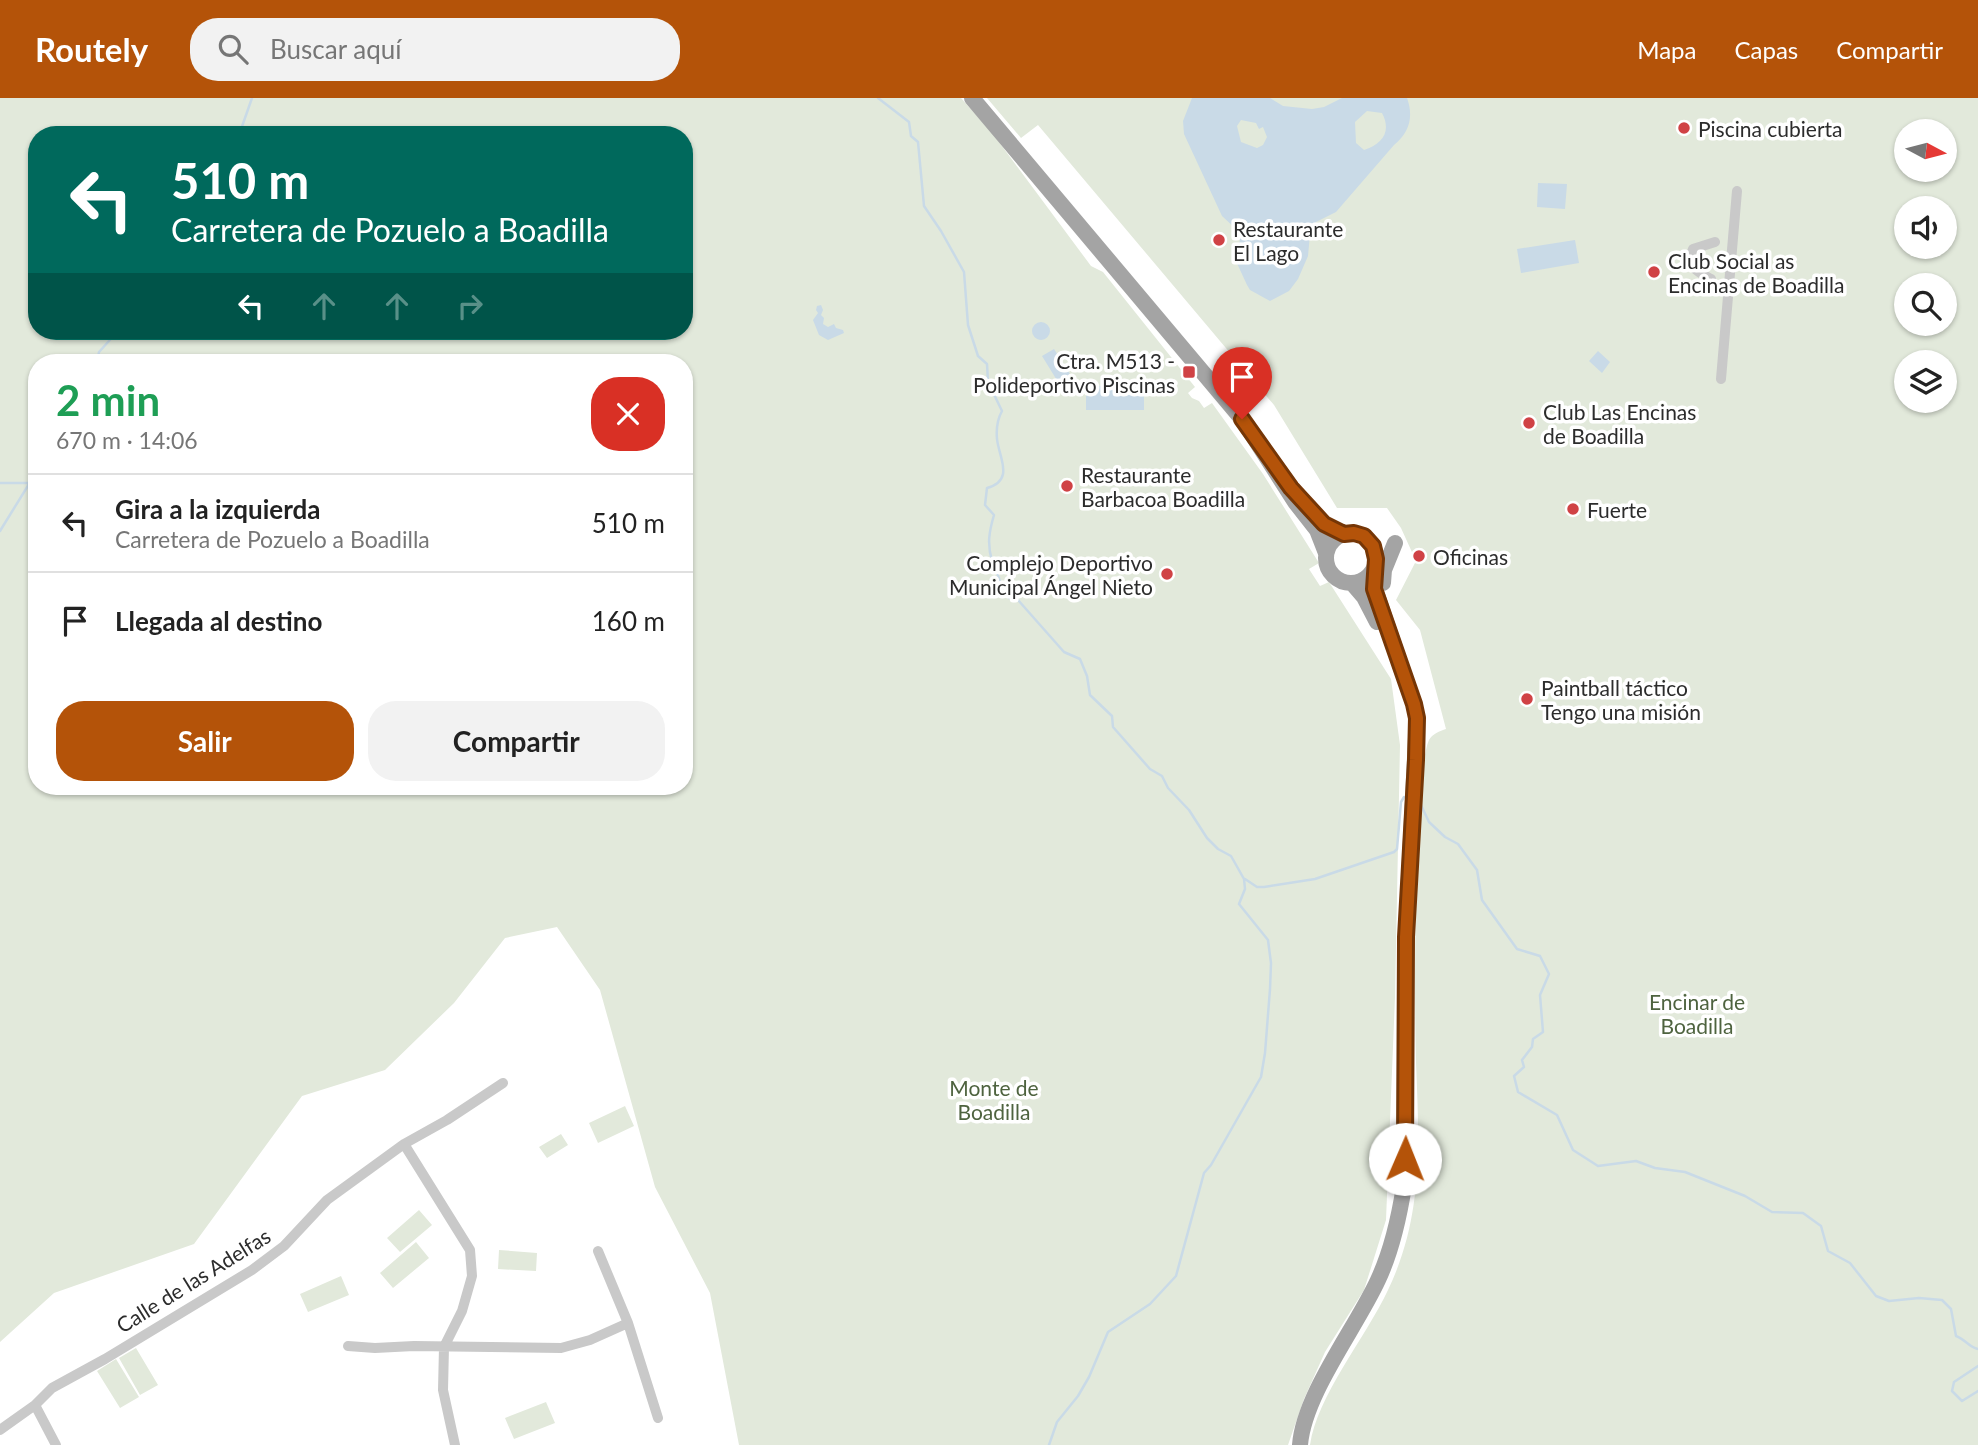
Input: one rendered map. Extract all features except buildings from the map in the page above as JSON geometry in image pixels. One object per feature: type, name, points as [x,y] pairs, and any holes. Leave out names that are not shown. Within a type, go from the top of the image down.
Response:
[{"type":"main road","points":[[972,98],[1233,408],[1304,505],[1324,524],[1344,534],[1358,534],[1369,541],[1376,552],[1374,589],[1414,704]]},
{"type":"main road","points":[[1270,460],[1295,502],[1317,530],[1333,576],[1345,583],[1352,583],[1365,579],[1376,563]]},
{"type":"main road","points":[[1326,553],[1332,541],[1344,534]]},
{"type":"main road","points":[[1300,1445],[1308,1409],[1379,1279],[1398,1219],[1404,1186],[1406,937],[1417,718],[1383,583],[1384,570],[1395,543]]},
{"type":"main road","points":[[1352,583],[1364,597],[1383,636],[1404,687],[1416,737]]},
{"type":"street","points":[[1721,379],[1737,191]]},
{"type":"street","points":[[1712,279],[1692,268],[1690,262],[1693,249],[1715,242]]},
{"type":"street","name":"Calle de las Adelfas","points":[[0,1430],[35,1405],[51,1388],[105,1359],[252,1270],[284,1246],[327,1200],[404,1144],[447,1120],[503,1083]]},
{"type":"street","points":[[404,1144],[470,1250],[472,1276],[462,1311],[444,1347],[443,1390],[455,1445]]},
{"type":"street","points":[[598,1251],[628,1323],[658,1418]]},
{"type":"street","points":[[348,1346],[561,1348],[590,1340],[628,1323]]},
{"type":"street","points":[[35,1405],[56,1445]]},
{"type":"green space","name":"Monte de Boadilla","points":[[0,98],[961,98],[993,134],[1091,266],[1103,272],[1195,387],[1188,393],[1192,398],[1199,401],[1204,408],[1212,403],[1263,474],[1319,563],[1309,569],[1320,586],[1329,582],[1391,679],[1400,745],[1395,997],[1386,1220],[1364,1290],[1325,1352],[1304,1399],[1288,1445],[739,1445],[710,1293],[655,1187],[600,990],[557,927],[505,938],[454,1003],[385,1070],[302,1096],[194,1244],[54,1293],[0,1342]]},
{"type":"green space","name":"Encinar de Boadilla","points":[[987,98],[1978,98],[1978,1445],[1310,1445],[1322,1407],[1379,1308],[1400,1262],[1408,1234],[1417,1178],[1415,969],[1419,806],[1423,765],[1429,740],[1434,734],[1446,729],[1420,630],[1396,600],[1416,561],[1401,528],[1387,508],[1337,508],[1274,405],[1038,125],[1021,138]]},
{"type":"green space","points":[[625,1106],[634,1126],[598,1143],[589,1123]]},
{"type":"green space","points":[[561,1134],[568,1145],[547,1158],[539,1147]]},
{"type":"green space","points":[[419,1210],[432,1225],[400,1252],[387,1238]]},
{"type":"green space","points":[[416,1242],[429,1258],[393,1288],[380,1273]]},
{"type":"green space","points":[[499,1250],[537,1253],[536,1271],[498,1269]]},
{"type":"green space","points":[[341,1276],[349,1295],[308,1312],[300,1294]]},
{"type":"green space","points":[[136,1348],[158,1385],[140,1395],[119,1358]]},
{"type":"green space","points":[[116,1359],[139,1397],[120,1408],[97,1371]]},
{"type":"green space","points":[[546,1402],[555,1423],[514,1439],[505,1418]]},
{"type":"water","points":[[1192,98],[1270,98],[1283,106],[1312,109],[1324,107],[1342,98],[1407,98],[1410,112],[1407,130],[1399,140],[1336,212],[1316,222],[1310,234],[1308,256],[1298,279],[1289,291],[1270,301],[1250,290],[1247,285],[1235,259],[1240,240],[1237,230],[1222,216],[1184,134],[1183,121]],"holes":[[[1367,111],[1382,113],[1386,126],[1380,141],[1364,150],[1356,143],[1355,122]],[[1241,120],[1256,123],[1259,129],[1263,127],[1267,137],[1263,145],[1257,148],[1241,142],[1237,126]]]},
{"type":"water","points":[[1538,183],[1567,184],[1565,209],[1537,207]]},
{"type":"water","points":[[1575,240],[1579,263],[1521,273],[1517,249]]},
{"type":"water","points":[[821,305],[823,324],[828,327],[834,324],[844,333],[828,340],[819,335],[813,320],[818,313],[817,306]]},
{"type":"water","points":[[1037,322],[1045,322],[1050,331],[1048,338],[1037,340],[1032,335],[1032,327]]},
{"type":"water","points":[[1054,349],[1070,374],[1058,382],[1042,356]]},
{"type":"water","points":[[1598,351],[1610,362],[1602,373],[1589,361]]},
{"type":"water","points":[[1086,386],[1144,386],[1144,410],[1086,410]]},
{"type":"waterway","points":[[242,126],[252,98]]},
{"type":"waterway","points":[[878,98],[909,122],[911,136],[918,142],[924,206],[964,272],[968,325],[978,356],[987,364],[988,382],[1002,411],[997,431],[1003,474],[1001,480],[987,488],[985,505],[994,515],[990,549],[1001,589],[1009,598],[1018,600],[1064,652],[1080,659],[1087,676],[1090,695],[1112,716],[1113,727],[1150,769],[1162,776],[1168,788],[1189,810],[1207,838],[1218,849],[1231,856],[1244,879],[1245,889],[1239,904],[1268,940],[1271,963],[1261,1077],[1204,1173],[1176,1276],[1150,1304],[1108,1332],[1089,1377],[1057,1422],[1049,1445]]},
{"type":"waterway","points":[[99,354],[110,340]]},
{"type":"waterway","points":[[0,483],[28,483]]},
{"type":"waterway","points":[[0,531],[28,486]]},
{"type":"waterway","points":[[1245,879],[1257,887],[1315,879],[1394,852],[1397,849],[1401,802],[1407,797]]},
{"type":"waterway","points":[[1420,803],[1429,822],[1445,837],[1458,844],[1477,870],[1482,900],[1517,949],[1540,956],[1549,974],[1540,995],[1543,1032],[1533,1039],[1532,1047],[1522,1060],[1524,1067],[1514,1076],[1518,1092],[1557,1115],[1573,1150],[1598,1166],[1636,1161],[1655,1168],[1685,1172],[1745,1196],[1772,1212],[1803,1213],[1821,1226],[1828,1251],[1850,1263],[1876,1296],[1889,1301],[1919,1298],[1942,1300],[1951,1309],[1956,1336],[1978,1349]]},
{"type":"waterway","points":[[1978,1366],[1954,1382],[1952,1391],[1962,1401],[1978,1391]]},
{"type":"place","name":"Piscina cubierta","points":[[1684,128]]},
{"type":"place","name":"Restaurante El Lago","points":[[1219,240]]},
{"type":"place","name":"Club Social as Encinas de Boadilla","points":[[1654,272]]},
{"type":"place","name":"Ctra. M513 - Polideportivo Piscinas","points":[[1189,372]]},
{"type":"place","name":"Club Las Encinas de Boadilla","points":[[1529,423]]},
{"type":"place","name":"Restaurante Barbacoa Boadilla","points":[[1067,486]]},
{"type":"place","name":"Fuerte","points":[[1573,509]]},
{"type":"place","name":"Oficinas","points":[[1419,556]]},
{"type":"place","name":"Complejo Deportivo Municipal Ángel Nieto","points":[[1167,574]]},
{"type":"place","name":"Paintball táctico Tengo una misión","points":[[1527,699]]},
{"type":"route","points":[[1242,419],[1304,505],[1324,524],[1344,534],[1364,536],[1373,546],[1376,552],[1374,589],[1414,704],[1417,718],[1416,760],[1406,937],[1405,1159]]}]
